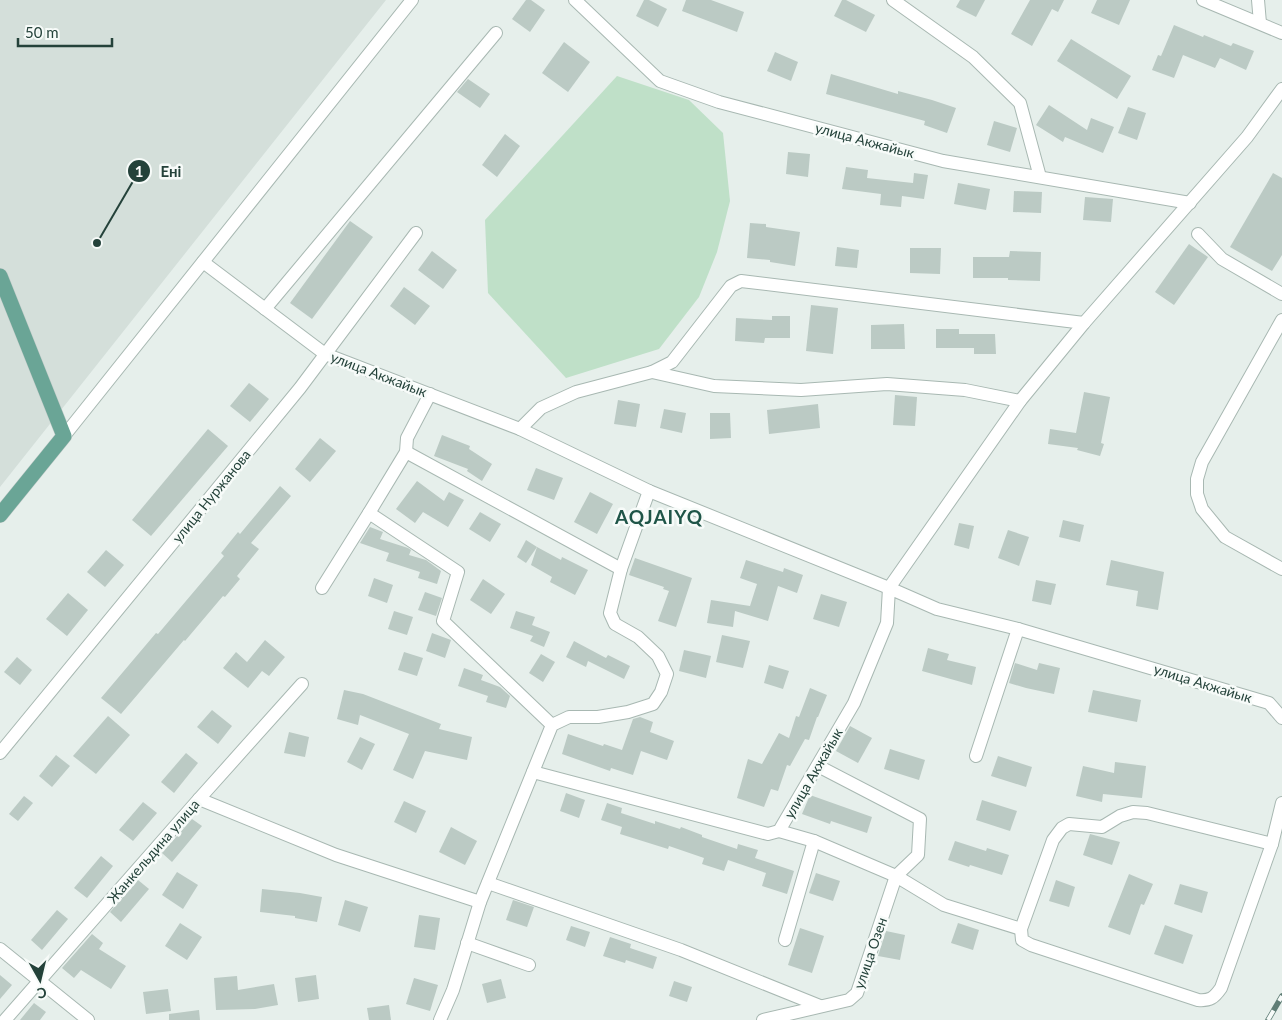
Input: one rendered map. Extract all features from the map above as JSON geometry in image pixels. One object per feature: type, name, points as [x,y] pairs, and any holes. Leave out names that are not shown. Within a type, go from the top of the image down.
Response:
[{"type":"main road","points":[[0,276],[64,436],[0,515]]},
{"type":"street","points":[[64,436],[412,0]]},
{"type":"street","points":[[893,0],[973,57],[1020,103],[1040,177]]},
{"type":"street","points":[[1203,0],[1282,33]]},
{"type":"street","points":[[1258,0],[1260,23]]},
{"type":"street","name":"улица Акжайык","points":[[581,2],[660,81],[719,102],[943,161],[1190,203]]},
{"type":"street","points":[[266,309],[496,33]]},
{"type":"street","points":[[889,588],[1020,401],[1084,323],[1248,137],[1282,89]]},
{"type":"street","name":"улица Нуржанова","points":[[0,753],[300,388],[416,233]]},
{"type":"street","points":[[1198,234],[1222,258],[1282,294]]},
{"type":"street","name":"улица Акжайык","points":[[202,262],[325,354],[520,429],[649,491],[937,609],[1018,629],[1269,703],[1282,718]]},
{"type":"street","points":[[520,429],[541,408],[576,392],[652,372],[672,362],[731,286],[741,281],[1084,323]]},
{"type":"street","points":[[1282,320],[1202,462],[1197,479],[1197,494],[1202,510],[1225,537],[1282,569]]},
{"type":"street","points":[[652,372],[714,386],[801,390],[896,384],[965,390],[1020,401]]},
{"type":"street","points":[[322,588],[406,452],[407,438],[430,394]]},
{"type":"street","points":[[406,452],[620,569]]},
{"type":"street","points":[[440,1020],[468,943],[480,902],[552,725],[569,717],[598,717],[628,712],[653,704],[661,692],[667,674],[658,656],[638,637],[615,624],[610,613],[620,569],[649,491]]},
{"type":"street","points":[[369,514],[458,572],[443,622],[552,725]]},
{"type":"street","name":"улица Акжайык","points":[[533,772],[768,834],[779,831],[854,704],[887,623],[889,588]]},
{"type":"street","points":[[976,756],[1018,629]]},
{"type":"street","name":"Жанкельдина улица","points":[[5,1020],[38,980],[302,684]]},
{"type":"street","points":[[818,766],[920,819],[918,854],[896,876]]},
{"type":"street","points":[[199,799],[336,854],[480,902]]},
{"type":"street","points":[[1272,844],[1146,813],[1133,812],[1120,816],[1102,827],[1069,824],[1062,828],[1053,840],[1021,929],[1022,940],[1030,945],[1198,1000],[1212,999],[1221,988],[1272,844],[1282,804]]},
{"type":"street","points":[[779,831],[814,842],[896,876],[944,905],[1021,929]]},
{"type":"street","points":[[785,940],[814,842]]},
{"type":"street","name":"улица Озен","points":[[764,1020],[849,1000],[857,993],[896,876]]},
{"type":"street","points":[[488,884],[681,950],[820,1006]]},
{"type":"street","points":[[468,943],[529,965]]},
{"type":"street","points":[[0,948],[88,1020]]},
{"type":"shaded area","points":[[0,0],[386,0],[0,487]]},
{"type":"green space","points":[[617,76],[689,100],[723,133],[730,201],[717,252],[699,297],[659,349],[566,378],[488,293],[485,220]]},
{"type":"building","points":[[526,0],[531,0],[545,10],[530,32],[512,19]]},
{"type":"building","points":[[644,0],[649,0],[667,9],[658,27],[636,16]]},
{"type":"building","points":[[686,0],[711,0],[744,12],[737,32],[682,11]]},
{"type":"building","points":[[842,0],[846,0],[875,15],[866,32],[834,16]]},
{"type":"building","points":[[960,0],[985,0],[976,17],[956,7]]},
{"type":"building","points":[[1030,0],[1064,0],[1058,12],[1052,9],[1032,46],[1011,34]]},
{"type":"building","points":[[1097,0],[1130,0],[1119,25],[1091,13]]},
{"type":"building","points":[[1174,25],[1203,37],[1204,35],[1231,46],[1233,43],[1254,51],[1246,70],[1220,58],[1215,68],[1183,55],[1174,78],[1152,70],[1158,55],[1161,56]]},
{"type":"building","points":[[1071,39],[1131,76],[1117,99],[1057,61]]},
{"type":"building","points":[[564,42],[590,62],[568,92],[542,73]]},
{"type":"building","points":[[775,52],[798,62],[791,81],[767,71]]},
{"type":"building","points":[[831,74],[898,94],[898,91],[956,108],[947,133],[924,125],[925,121],[826,94]]},
{"type":"building","points":[[468,79],[490,94],[480,108],[457,92]]},
{"type":"building","points":[[1049,105],[1087,130],[1091,118],[1114,127],[1103,153],[1065,137],[1063,142],[1036,125]]},
{"type":"building","points":[[1128,107],[1146,113],[1137,140],[1118,133]]},
{"type":"building","points":[[994,121],[1017,128],[1010,152],[987,145]]},
{"type":"building","points":[[505,134],[520,146],[497,177],[482,165]]},
{"type":"building","points":[[788,152],[810,154],[808,177],[786,174]]},
{"type":"building","points":[[846,167],[868,170],[867,178],[913,183],[914,173],[928,175],[924,199],[902,196],[901,207],[880,205],[881,194],[842,189]]},
{"type":"building","points":[[1273,173],[1282,178],[1282,255],[1272,271],[1230,247]]},
{"type":"building","points":[[958,183],[990,189],[986,210],[954,204]]},
{"type":"building","points":[[1014,191],[1042,192],[1041,213],[1013,212]]},
{"type":"building","points":[[1085,197],[1113,199],[1111,222],[1083,220]]},
{"type":"building","points":[[350,221],[373,237],[312,319],[290,303]]},
{"type":"building","points":[[750,223],[766,224],[766,227],[800,232],[795,266],[770,262],[770,260],[747,258]]},
{"type":"building","points":[[1189,244],[1208,257],[1174,305],[1155,292]]},
{"type":"building","points":[[837,247],[859,250],[857,268],[835,266]]},
{"type":"building","points":[[910,248],[941,248],[940,274],[910,273]]},
{"type":"building","points":[[432,251],[457,270],[443,289],[418,270]]},
{"type":"building","points":[[1010,251],[1041,252],[1040,281],[1008,280],[1008,278],[973,278],[973,257],[1009,257]]},
{"type":"building","points":[[404,287],[430,306],[415,325],[390,306]]},
{"type":"building","points":[[811,305],[838,308],[833,354],[806,351]]},
{"type":"building","points":[[772,316],[790,316],[790,338],[765,338],[764,343],[735,341],[736,318],[772,320]]},
{"type":"building","points":[[904,324],[905,349],[871,349],[871,325]]},
{"type":"building","points":[[936,329],[959,329],[959,334],[995,334],[996,354],[974,354],[974,348],[936,348]]},
{"type":"building","points":[[249,383],[269,399],[250,422],[230,406]]},
{"type":"building","points":[[1084,392],[1110,397],[1101,443],[1104,444],[1100,456],[1077,450],[1078,448],[1048,444],[1050,429],[1076,433]]},
{"type":"building","points":[[895,395],[917,397],[915,426],[893,425]]},
{"type":"building","points":[[618,400],[640,404],[636,427],[614,424]]},
{"type":"building","points":[[818,404],[820,428],[769,434],[767,410]]},
{"type":"building","points":[[664,409],[686,413],[682,433],[660,428]]},
{"type":"building","points":[[710,413],[730,413],[731,438],[710,439]]},
{"type":"building","points":[[208,429],[228,446],[151,536],[132,520]]},
{"type":"building","points":[[442,435],[470,446],[469,449],[492,464],[482,481],[467,471],[468,469],[434,456]]},
{"type":"building","points":[[320,438],[336,451],[310,482],[295,469]]},
{"type":"building","points":[[536,468],[563,478],[554,500],[527,490]]},
{"type":"building","points":[[417,481],[444,501],[449,492],[464,500],[448,527],[423,512],[415,523],[396,509]]},
{"type":"building","points":[[280,486],[291,496],[251,543],[259,549],[237,576],[240,579],[184,640],[121,714],[101,698],[224,556],[221,553],[238,532],[240,534]]},
{"type":"building","points":[[590,492],[613,504],[597,534],[574,522]]},
{"type":"building","points":[[480,512],[501,524],[490,542],[469,529]]},
{"type":"building","points":[[1063,520],[1084,525],[1080,542],[1059,537]]},
{"type":"building","points":[[959,523],[974,526],[969,549],[954,545]]},
{"type":"building","points":[[370,527],[383,532],[380,539],[408,548],[411,550],[409,555],[426,560],[441,571],[437,584],[418,578],[420,572],[386,561],[389,553],[360,543]]},
{"type":"building","points":[[1008,530],[1029,537],[1019,566],[998,558]]},
{"type":"building","points":[[526,540],[537,547],[526,563],[517,557]]},
{"type":"building","points":[[537,547],[561,560],[562,557],[588,570],[575,595],[550,582],[552,577],[531,565]]},
{"type":"building","points":[[106,550],[124,565],[105,587],[87,572]]},
{"type":"building","points":[[635,558],[692,578],[676,627],[658,621],[669,591],[663,589],[664,587],[629,575]]},
{"type":"building","points":[[746,560],[783,572],[784,568],[803,575],[797,593],[778,586],[768,621],[735,611],[733,627],[707,623],[711,600],[750,606],[757,584],[740,578]]},
{"type":"building","points":[[1111,560],[1164,572],[1158,610],[1136,606],[1138,591],[1106,585]]},
{"type":"building","points":[[374,578],[393,585],[387,603],[368,596]]},
{"type":"building","points":[[483,579],[505,594],[491,614],[470,600]]},
{"type":"building","points":[[1036,580],[1056,584],[1051,605],[1032,601]]},
{"type":"building","points":[[425,592],[442,598],[436,616],[418,610]]},
{"type":"building","points":[[68,593],[88,610],[67,636],[46,619]]},
{"type":"building","points":[[821,594],[847,602],[839,627],[813,619]]},
{"type":"building","points":[[394,611],[413,617],[407,635],[388,629]]},
{"type":"building","points":[[516,611],[535,617],[532,625],[550,632],[544,647],[530,641],[533,636],[510,628]]},
{"type":"building","points":[[432,633],[451,640],[445,658],[426,651]]},
{"type":"building","points":[[722,635],[750,641],[743,668],[716,662]]},
{"type":"building","points":[[265,640],[285,657],[269,676],[262,671],[248,688],[223,668],[236,652],[247,662]]},
{"type":"building","points":[[574,641],[606,658],[608,655],[630,666],[624,679],[588,661],[586,667],[566,657]]},
{"type":"building","points":[[928,648],[949,654],[947,660],[976,667],[972,685],[922,671]]},
{"type":"building","points":[[684,650],[711,656],[706,678],[679,671]]},
{"type":"building","points":[[404,652],[423,658],[417,676],[398,670]]},
{"type":"building","points":[[541,654],[555,662],[543,682],[529,673]]},
{"type":"building","points":[[17,657],[32,670],[20,685],[4,672]]},
{"type":"building","points":[[1015,663],[1037,670],[1039,663],[1060,668],[1054,694],[1009,683]]},
{"type":"building","points":[[769,665],[789,671],[783,689],[764,683]]},
{"type":"building","points":[[464,668],[483,675],[481,680],[500,687],[510,696],[506,708],[486,702],[488,696],[458,686]]},
{"type":"building","points":[[810,688],[827,695],[809,740],[805,739],[790,766],[787,765],[778,791],[771,789],[764,807],[737,798],[748,759],[762,764],[779,733],[789,738],[796,716],[799,717]]},
{"type":"building","points":[[344,690],[363,694],[441,724],[439,729],[472,737],[467,760],[425,751],[413,779],[393,770],[409,734],[360,715],[358,725],[337,719]]},
{"type":"building","points":[[1093,690],[1141,700],[1137,722],[1088,712]]},
{"type":"building","points":[[212,710],[232,726],[218,744],[197,727]]},
{"type":"building","points":[[108,716],[130,735],[96,774],[73,756]]},
{"type":"building","points":[[640,717],[653,722],[650,732],[674,741],[667,760],[641,751],[633,775],[611,768],[610,771],[562,754],[568,734],[603,746],[604,744],[622,750],[633,719]]},
{"type":"building","points":[[850,726],[872,738],[858,763],[836,751]]},
{"type":"building","points":[[289,732],[309,737],[305,757],[284,753]]},
{"type":"building","points":[[360,737],[375,744],[362,770],[347,762]]},
{"type":"building","points":[[890,749],[925,760],[919,780],[884,769]]},
{"type":"building","points":[[186,753],[198,763],[174,793],[161,782]]},
{"type":"building","points":[[56,755],[70,766],[52,787],[39,776]]},
{"type":"building","points":[[998,756],[1032,767],[1026,787],[991,776]]},
{"type":"building","points":[[1115,762],[1146,766],[1142,798],[1103,794],[1102,802],[1076,796],[1083,766],[1114,773]]},
{"type":"building","points":[[566,793],[585,800],[579,818],[560,811]]},
{"type":"building","points":[[810,795],[872,817],[867,833],[831,821],[830,824],[802,814]]},
{"type":"building","points":[[24,796],[33,803],[18,821],[9,814]]},
{"type":"building","points":[[982,800],[1017,811],[1010,831],[976,820]]},
{"type":"building","points":[[404,801],[426,811],[416,833],[394,822]]},
{"type":"building","points":[[143,802],[157,813],[133,841],[119,830]]},
{"type":"building","points":[[607,803],[622,808],[621,813],[655,824],[655,821],[680,829],[681,827],[702,835],[702,837],[737,849],[738,844],[758,850],[755,858],[794,871],[787,894],[762,886],[766,873],[728,860],[724,871],[702,864],[704,858],[669,846],[668,849],[620,834],[622,827],[601,820]]},
{"type":"building","points":[[192,819],[202,826],[172,862],[162,853]]},
{"type":"building","points":[[451,827],[477,841],[465,865],[439,852]]},
{"type":"building","points":[[1090,834],[1120,842],[1112,865],[1083,855]]},
{"type":"building","points":[[955,841],[986,851],[987,848],[1009,855],[1002,875],[948,860]]},
{"type":"building","points":[[101,856],[113,866],[87,898],[74,888]]},
{"type":"building","points":[[177,872],[198,885],[183,909],[162,895]]},
{"type":"building","points":[[816,873],[840,881],[833,901],[809,893]]},
{"type":"building","points":[[1129,874],[1153,884],[1144,905],[1141,904],[1130,935],[1108,927]]},
{"type":"building","points":[[138,880],[149,889],[121,922],[110,912]]},
{"type":"building","points":[[1056,880],[1075,887],[1069,907],[1049,901]]},
{"type":"building","points":[[1180,884],[1208,892],[1202,913],[1174,904]]},
{"type":"building","points":[[262,889],[322,897],[317,922],[295,918],[295,916],[260,912]]},
{"type":"building","points":[[345,900],[368,907],[360,932],[338,925]]},
{"type":"building","points":[[513,900],[534,907],[527,927],[506,920]]},
{"type":"building","points":[[57,910],[68,919],[42,950],[31,940]]},
{"type":"building","points":[[419,915],[440,918],[435,950],[414,947]]},
{"type":"building","points":[[180,923],[202,937],[187,960],[165,946]]},
{"type":"building","points":[[958,923],[979,930],[973,950],[951,943]]},
{"type":"building","points":[[1165,925],[1193,935],[1183,964],[1154,954]]},
{"type":"building","points":[[571,926],[590,932],[585,947],[566,940]]},
{"type":"building","points":[[800,928],[824,936],[812,973],[788,965]]},
{"type":"building","points":[[886,931],[905,935],[900,960],[878,956]]},
{"type":"building","points":[[92,934],[103,943],[99,949],[126,966],[111,989],[81,970],[74,978],[62,968]]},
{"type":"building","points":[[610,937],[631,944],[630,948],[657,957],[653,969],[626,960],[625,963],[603,956]]},
{"type":"building","points":[[0,975],[12,985],[0,999]]},
{"type":"building","points":[[316,975],[319,999],[298,1002],[295,978]]},
{"type":"building","points":[[237,976],[238,990],[274,984],[278,1005],[255,1009],[216,1010],[214,978]]},
{"type":"building","points":[[414,978],[438,985],[430,1011],[406,1004]]},
{"type":"building","points":[[501,979],[506,998],[487,1003],[482,984]]},
{"type":"building","points":[[674,981],[692,987],[687,1002],[669,996]]},
{"type":"building","points":[[168,989],[171,1011],[146,1014],[143,992]]},
{"type":"building","points":[[34,1003],[46,1012],[40,1020],[20,1020]]},
{"type":"building","points":[[389,1005],[391,1020],[369,1020],[367,1008]]},
{"type":"building","points":[[199,1010],[200,1020],[169,1020],[169,1014]]},
{"type":"railway","points":[[1268,1020],[1282,996]]},
{"type":"place","name":"Ені","points":[[97,243]]},
{"type":"district","name":"AQJAIYQ","points":[[659,516]]}]
